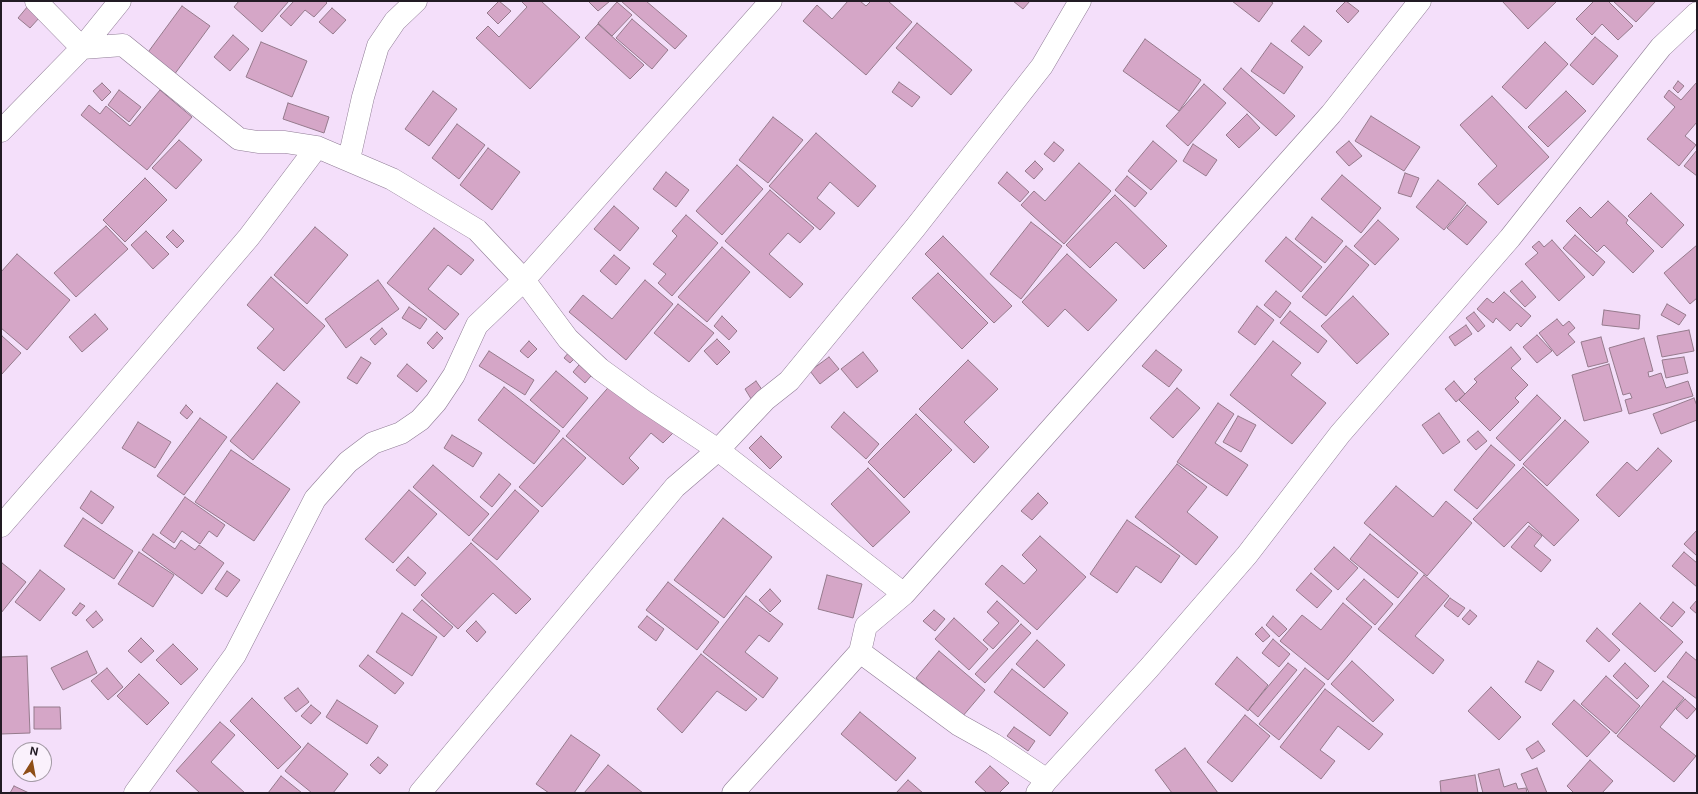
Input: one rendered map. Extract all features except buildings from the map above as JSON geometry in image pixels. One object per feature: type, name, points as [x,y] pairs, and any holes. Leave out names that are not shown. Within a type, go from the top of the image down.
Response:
[{"type":"street","points":[[36,1],[82,48],[123,45],[239,139],[258,142],[284,142],[317,146],[392,179],[477,230],[524,280],[568,339],[600,369],[644,401],[718,450],[904,594]]},
{"type":"street","points":[[1,131],[82,48],[120,1]]},
{"type":"street","points":[[349,160],[363,96],[378,46],[395,21],[416,1]]},
{"type":"street","points":[[135,793],[235,654],[315,499],[348,462],[373,443],[401,433],[420,420],[436,402],[454,375],[477,326],[524,280],[771,1]]},
{"type":"street","points":[[420,793],[675,487],[718,450],[765,400],[789,381],[910,234],[1042,66],[1080,1]]},
{"type":"street","points":[[733,793],[860,652],[866,626],[904,594],[1331,114],[1420,1]]},
{"type":"street","points":[[860,652],[959,724],[993,744],[1042,786],[1149,668],[1247,555],[1340,434],[1510,238],[1661,47],[1697,13]]},
{"type":"street","points":[[1,526],[249,237],[317,146]]}]
